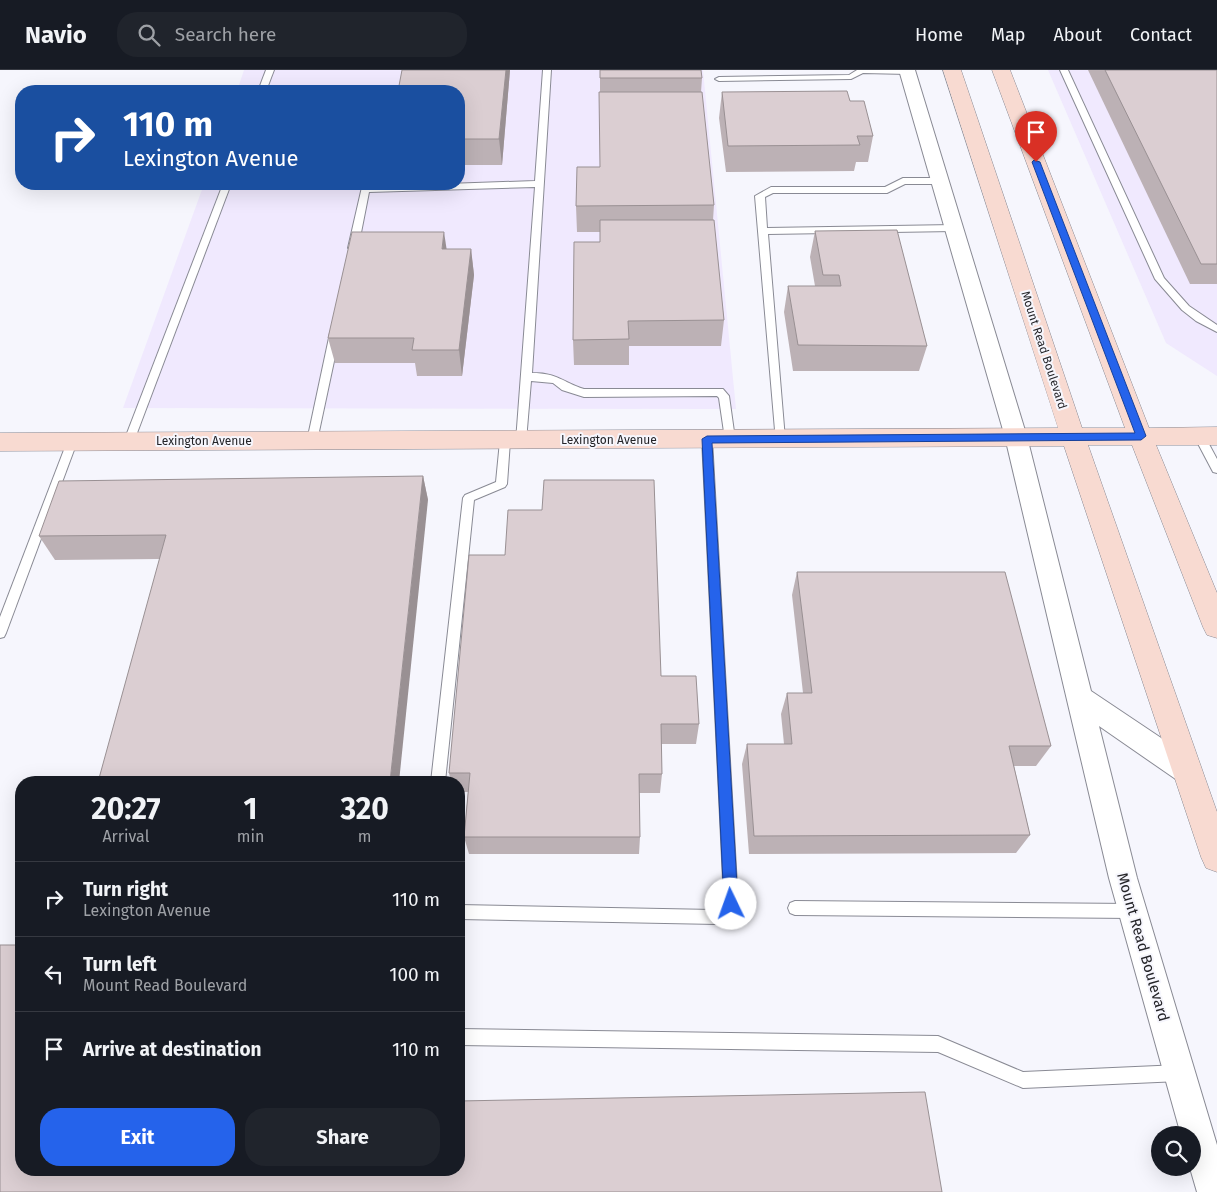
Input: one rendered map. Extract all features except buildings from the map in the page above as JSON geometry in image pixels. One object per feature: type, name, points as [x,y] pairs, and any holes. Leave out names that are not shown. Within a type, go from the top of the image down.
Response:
[{"type":"main road","name":"Mount Read Boulevard","points":[[952,70],[1073,437],[1217,857]]},
{"type":"main road","points":[[1001,70],[1141,436],[1217,627]]},
{"type":"main road","name":"Lexington Avenue","points":[[0,442],[513,441],[1208,436]]},
{"type":"street","name":"Mount Read Boulevard","points":[[908,71],[1016,436],[1123,878],[1214,1192]]},
{"type":"street","points":[[1081,699],[1187,771]]},
{"type":"lane","points":[[264,85],[270,70]]},
{"type":"lane","points":[[439,776],[469,498],[501,484],[513,441],[526,377],[547,70]]},
{"type":"lane","points":[[719,79],[850,77],[863,70],[908,71]]},
{"type":"lane","points":[[1064,70],[1160,279],[1175,301],[1198,320],[1217,330]]},
{"type":"lane","points":[[780,439],[760,196],[771,190],[887,190],[903,181],[940,181]]},
{"type":"lane","points":[[465,186],[540,184]]},
{"type":"lane","points":[[129,441],[225,190]]},
{"type":"lane","points":[[351,257],[365,190]]},
{"type":"lane","points":[[763,231],[954,228]]},
{"type":"lane","points":[[312,441],[337,325]]},
{"type":"lane","points":[[465,912],[717,918],[731,904],[718,439],[724,396],[719,392],[584,393],[566,387],[557,380],[546,377],[526,377]]},
{"type":"lane","points":[[1208,436],[1217,469]]},
{"type":"lane","points":[[0,633],[72,442]]},
{"type":"lane","points":[[795,908],[1133,911]]},
{"type":"lane","points":[[465,1037],[938,1044],[1023,1080],[1180,1073]]},
{"type":"shaded area","points":[[244,70],[703,70],[736,409],[123,408],[202,190],[465,190],[465,85],[239,85]]},
{"type":"shaded area","points":[[1048,70],[1217,70],[1217,376],[1166,343]]},
{"type":"route","points":[[731,904],[707,439],[1141,436],[1036,162]]}]
